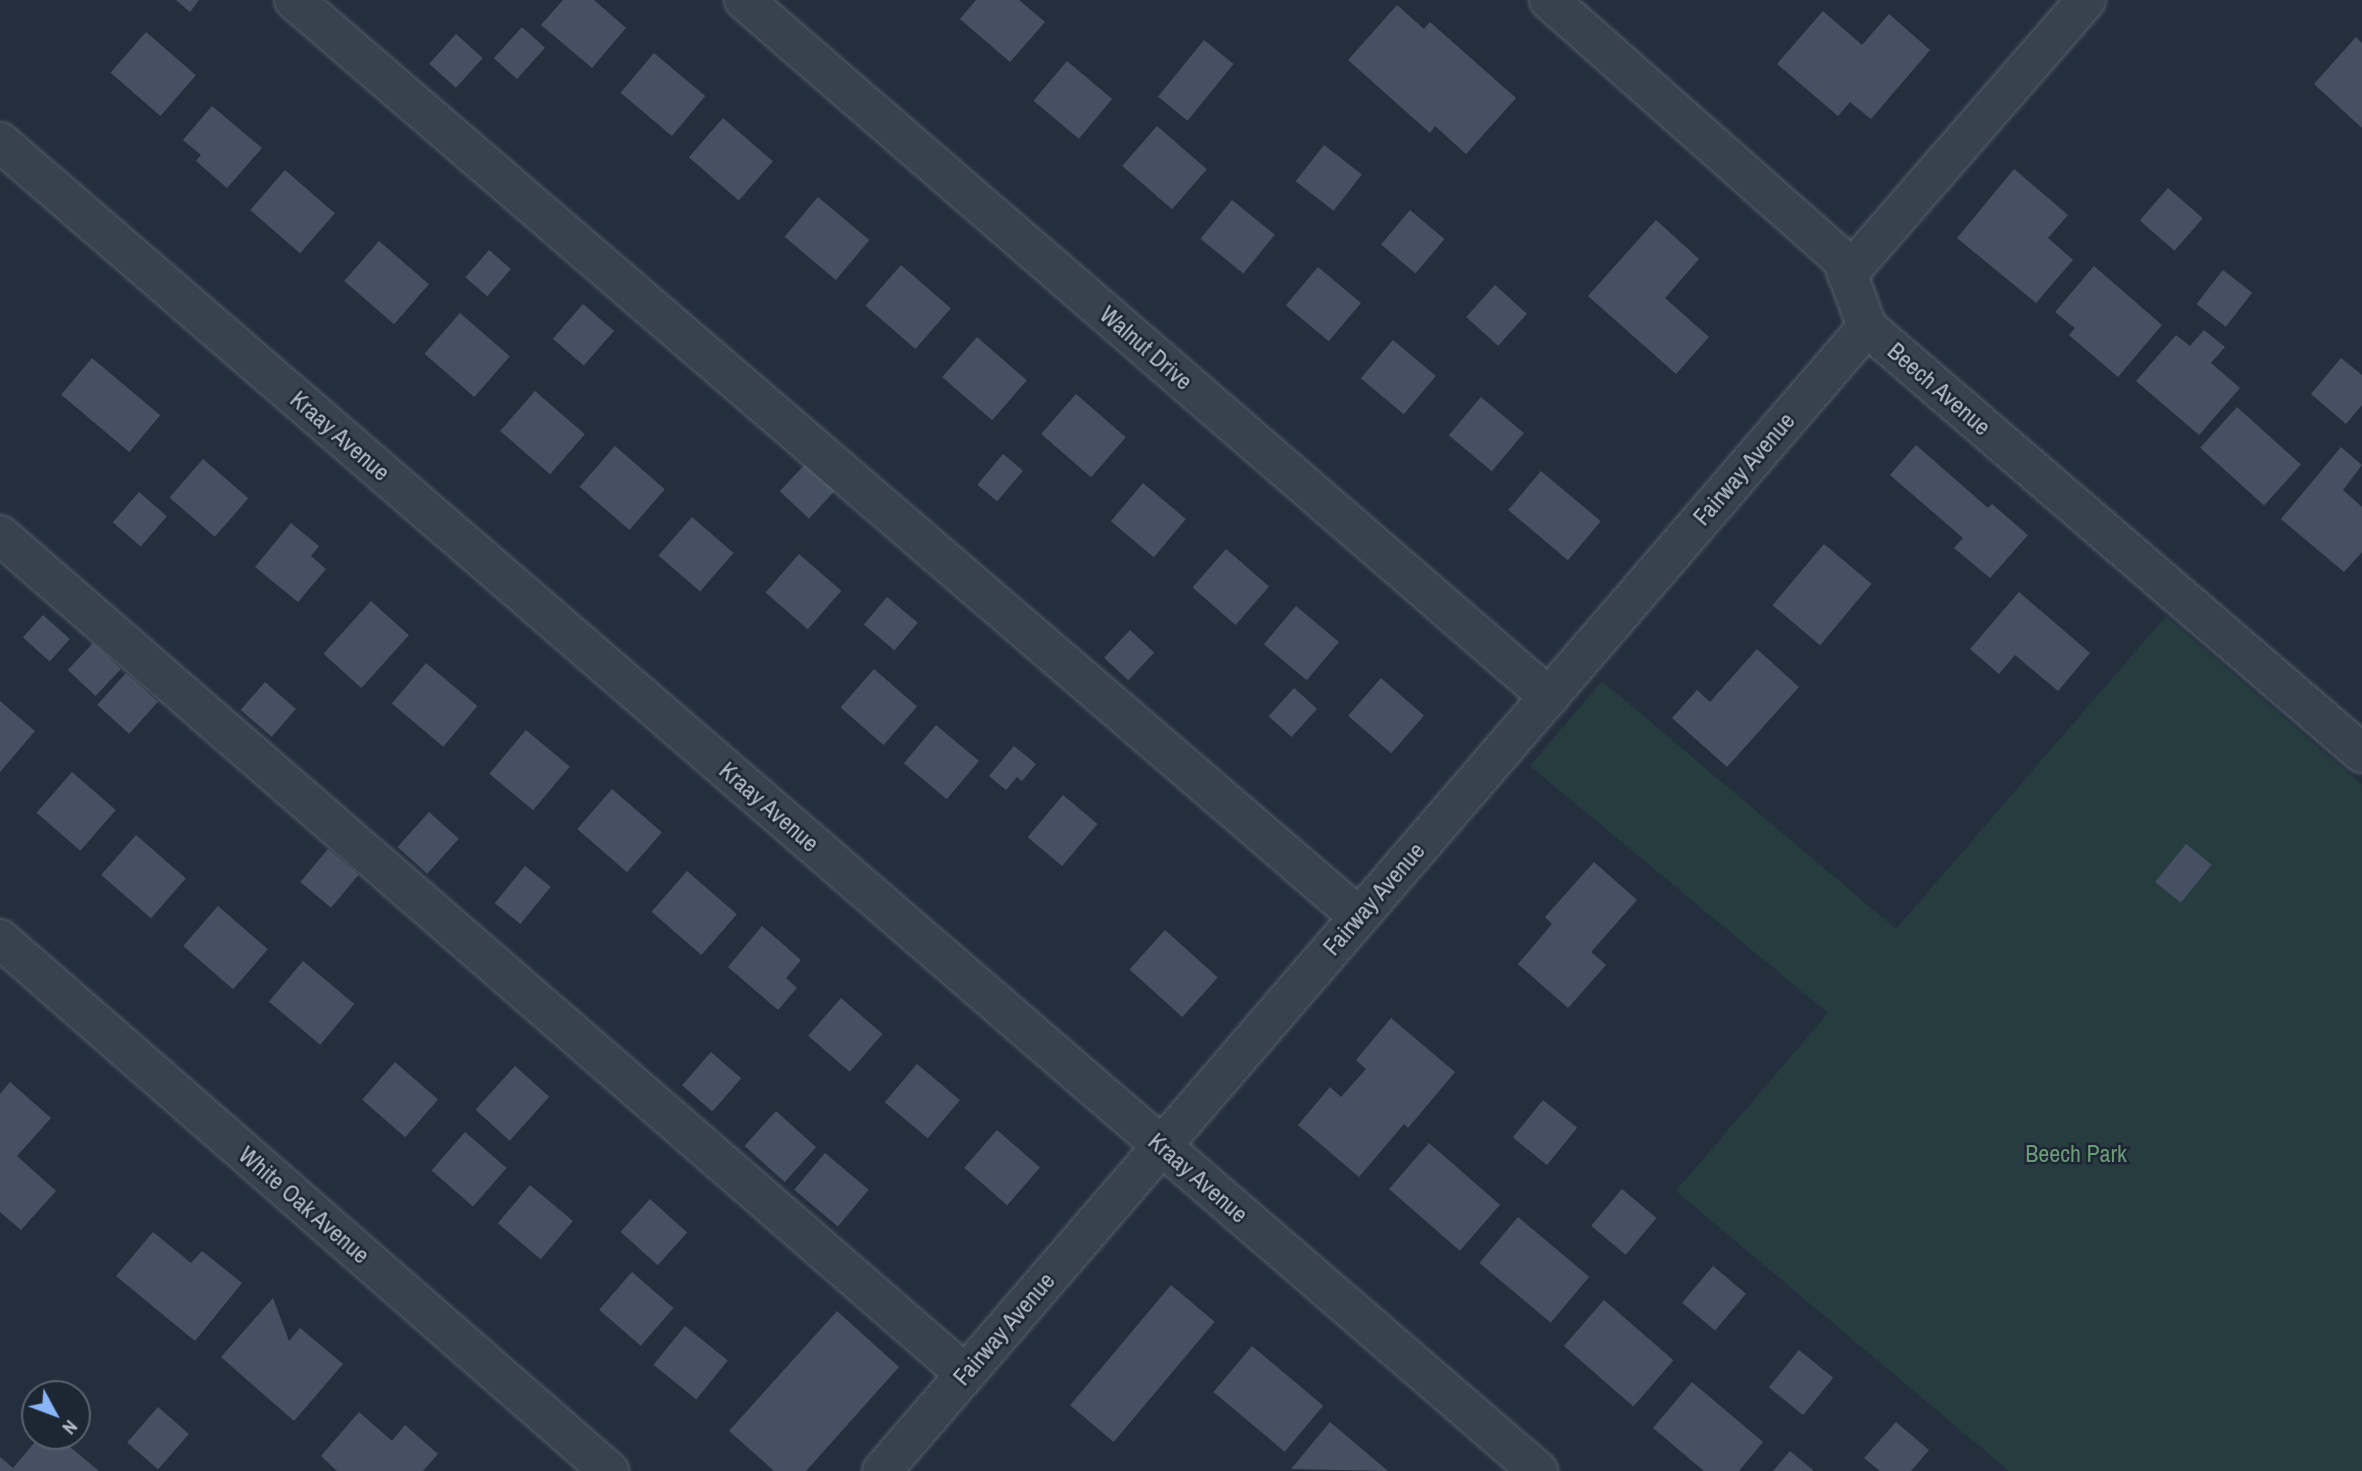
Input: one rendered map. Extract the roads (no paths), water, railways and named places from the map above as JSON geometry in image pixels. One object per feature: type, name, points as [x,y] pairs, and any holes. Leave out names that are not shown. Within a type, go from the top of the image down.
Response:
[{"type":"street","points":[[294,0],[1359,917]]},
{"type":"street","name":"Walnut Drive","points":[[744,0],[1549,697]]},
{"type":"street","name":"Beech Avenue","points":[[1549,0],[1842,259],[1867,327],[2362,753]]},
{"type":"street","points":[[1847,275],[2086,0]]},
{"type":"street","name":"Kraay Avenue","points":[[0,142],[1538,1471]]},
{"type":"street","name":"Fairway Avenue","points":[[881,1471],[1867,327]]},
{"type":"street","points":[[0,535],[965,1374]]},
{"type":"street","name":"White Oak Avenue","points":[[0,939],[609,1471]]},
{"type":"park label","name":"Beech Park","points":[[2076,1154]]}]
